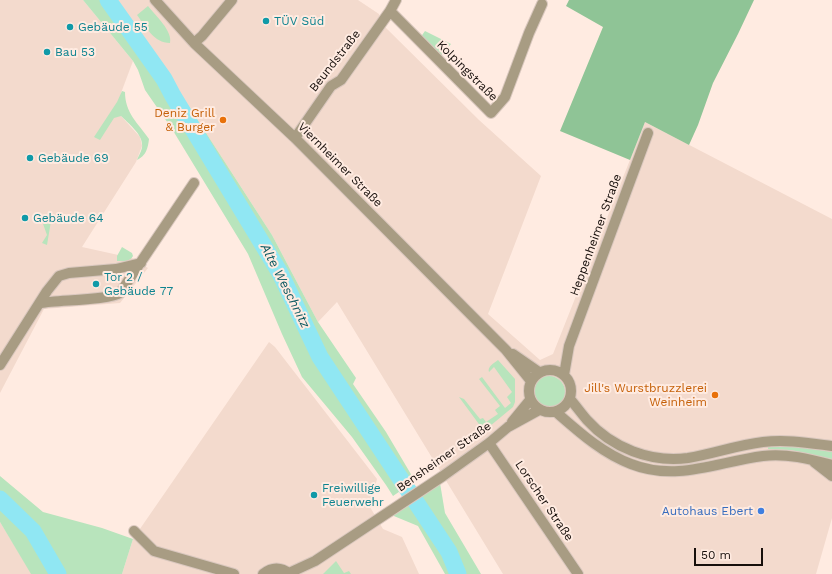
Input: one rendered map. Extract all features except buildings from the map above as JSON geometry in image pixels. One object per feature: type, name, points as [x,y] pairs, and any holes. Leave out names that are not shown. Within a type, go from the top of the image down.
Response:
[{"type":"street","name":"Viernheimer Straße","points":[[154,0],[194,43],[295,138],[506,350],[530,381]]},
{"type":"street","points":[[194,43],[202,36],[232,0]]},
{"type":"street","name":"Beundstraße","points":[[295,138],[331,86],[341,80],[390,11],[396,0]]},
{"type":"street","name":"Kolpingstraße","points":[[390,11],[491,114],[505,97],[529,33],[542,4]]},
{"type":"street","name":"Heppenheimer Straße","points":[[564,375],[569,346],[648,133]]},
{"type":"street","points":[[41,303],[111,297],[120,293],[194,183]]},
{"type":"street","points":[[0,365],[53,283],[64,274],[116,269],[141,263]]},
{"type":"street","name":"Heppenheimer Straße","points":[[553,370],[569,346]]},
{"type":"street","name":"Viernheimer Straße","points":[[506,350],[539,372]]},
{"type":"street","points":[[553,370],[564,375],[568,380],[571,386],[570,399],[562,409],[556,412],[544,412],[534,406],[530,400],[528,388],[530,381],[539,372],[553,370]]},
{"type":"street","points":[[570,399],[588,421],[606,437],[625,448],[645,455],[665,459],[689,458],[764,441],[802,442],[832,446]]},
{"type":"street","name":"Bensheimer Straße","points":[[263,574],[271,569],[277,568],[290,574],[315,561],[443,476],[489,443],[508,427],[530,400]]},
{"type":"street","name":"Bensheimer Straße","points":[[508,427],[539,410]]},
{"type":"street","points":[[556,412],[600,448],[614,457],[632,465],[652,470],[684,472],[702,470],[763,456],[783,455],[832,464]]},
{"type":"street","name":"Lorscher Straße","points":[[489,443],[578,574]]},
{"type":"street","points":[[811,459],[832,476]]},
{"type":"street","points":[[134,531],[154,551],[234,574]]},
{"type":"street","name":"Bensheimer Straße","points":[[303,574],[315,561]]},
{"type":"shaded area","points":[[0,0],[83,0],[133,61],[121,93],[121,116],[140,137],[142,146],[136,162],[82,247],[132,258],[148,268],[120,303],[44,309],[0,393]]},
{"type":"shaded area","points":[[110,0],[358,0],[379,14],[381,23],[479,120],[541,176],[488,314],[540,360],[553,354],[645,122],[832,219],[832,518],[816,574],[503,574],[337,302],[318,322],[272,235],[157,57]]},
{"type":"shaded area","points":[[269,342],[275,347],[377,479],[370,507],[383,529],[402,537],[419,574],[122,574],[133,539]]},
{"type":"shaded area","points":[[0,522],[32,574],[0,574]]},
{"type":"green space","points":[[83,0],[110,0],[143,39],[157,57],[272,235],[318,322],[356,378],[353,384],[386,432],[415,481],[393,496],[352,437],[302,377],[248,254],[172,129],[145,90],[133,61]]},
{"type":"green space","points":[[569,0],[754,0],[713,83],[689,145],[645,122],[630,160],[560,131],[603,27],[566,6]]},
{"type":"green space","points":[[148,6],[159,18],[169,33],[170,43],[159,40],[151,34],[137,15]]},
{"type":"green space","points":[[425,31],[451,44],[440,57],[420,38]]},
{"type":"green space","points":[[122,91],[125,92],[127,106],[130,112],[149,139],[146,151],[143,156],[137,160],[142,148],[140,136],[121,116],[114,118],[100,140],[94,137],[117,102]]},
{"type":"green space","points":[[46,215],[51,221],[47,245],[42,243],[47,235],[42,221]]},
{"type":"green space","points":[[122,247],[132,253],[133,256],[128,260],[117,261],[117,256]]},
{"type":"green space","points":[[498,360],[515,379],[515,402],[513,407],[484,431],[459,397],[464,399],[480,419],[483,418],[486,422],[498,414],[495,410],[500,406],[479,379],[482,377],[505,408],[511,403],[507,397],[512,392],[494,367],[489,372],[490,367]]},
{"type":"green space","points":[[549,376],[555,377],[562,383],[565,392],[564,398],[558,405],[549,408],[543,407],[536,401],[533,392],[534,386],[540,379]]},
{"type":"green space","points":[[788,445],[832,452],[832,459],[791,450],[768,449],[768,446]]},
{"type":"green space","points":[[0,476],[43,512],[102,528],[133,539],[122,574],[31,574],[0,522]]},
{"type":"green space","points":[[440,483],[445,513],[481,574],[445,574],[418,526],[389,514]]},
{"type":"green space","points":[[336,561],[344,573],[349,571],[351,574],[323,574]]},
{"type":"waterway","name":"Alte Weschnitz","points":[[108,0],[164,79],[280,273],[320,357],[449,552],[458,574]]},
{"type":"waterway","points":[[0,499],[33,531],[58,574]]},
{"type":"place","name":"TÜV Süd","points":[[266,21]]},
{"type":"place","name":"Gebäude 55","points":[[70,27]]},
{"type":"place","name":"Bau 53","points":[[47,52]]},
{"type":"place","name":"Deniz Grill & Burger","points":[[223,120]]},
{"type":"place","name":"Gebäude 69","points":[[30,158]]},
{"type":"place","name":"Gebäude 64","points":[[25,218]]},
{"type":"place","name":"Tor 2 / Gebäude 77","points":[[96,284]]},
{"type":"place","name":"Jill's Wurstbruzzlerei Weinheim","points":[[715,395]]},
{"type":"place","name":"Freiwillige Feuerwehr","points":[[314,495]]},
{"type":"place","name":"Autohaus Ebert","points":[[761,511]]}]
